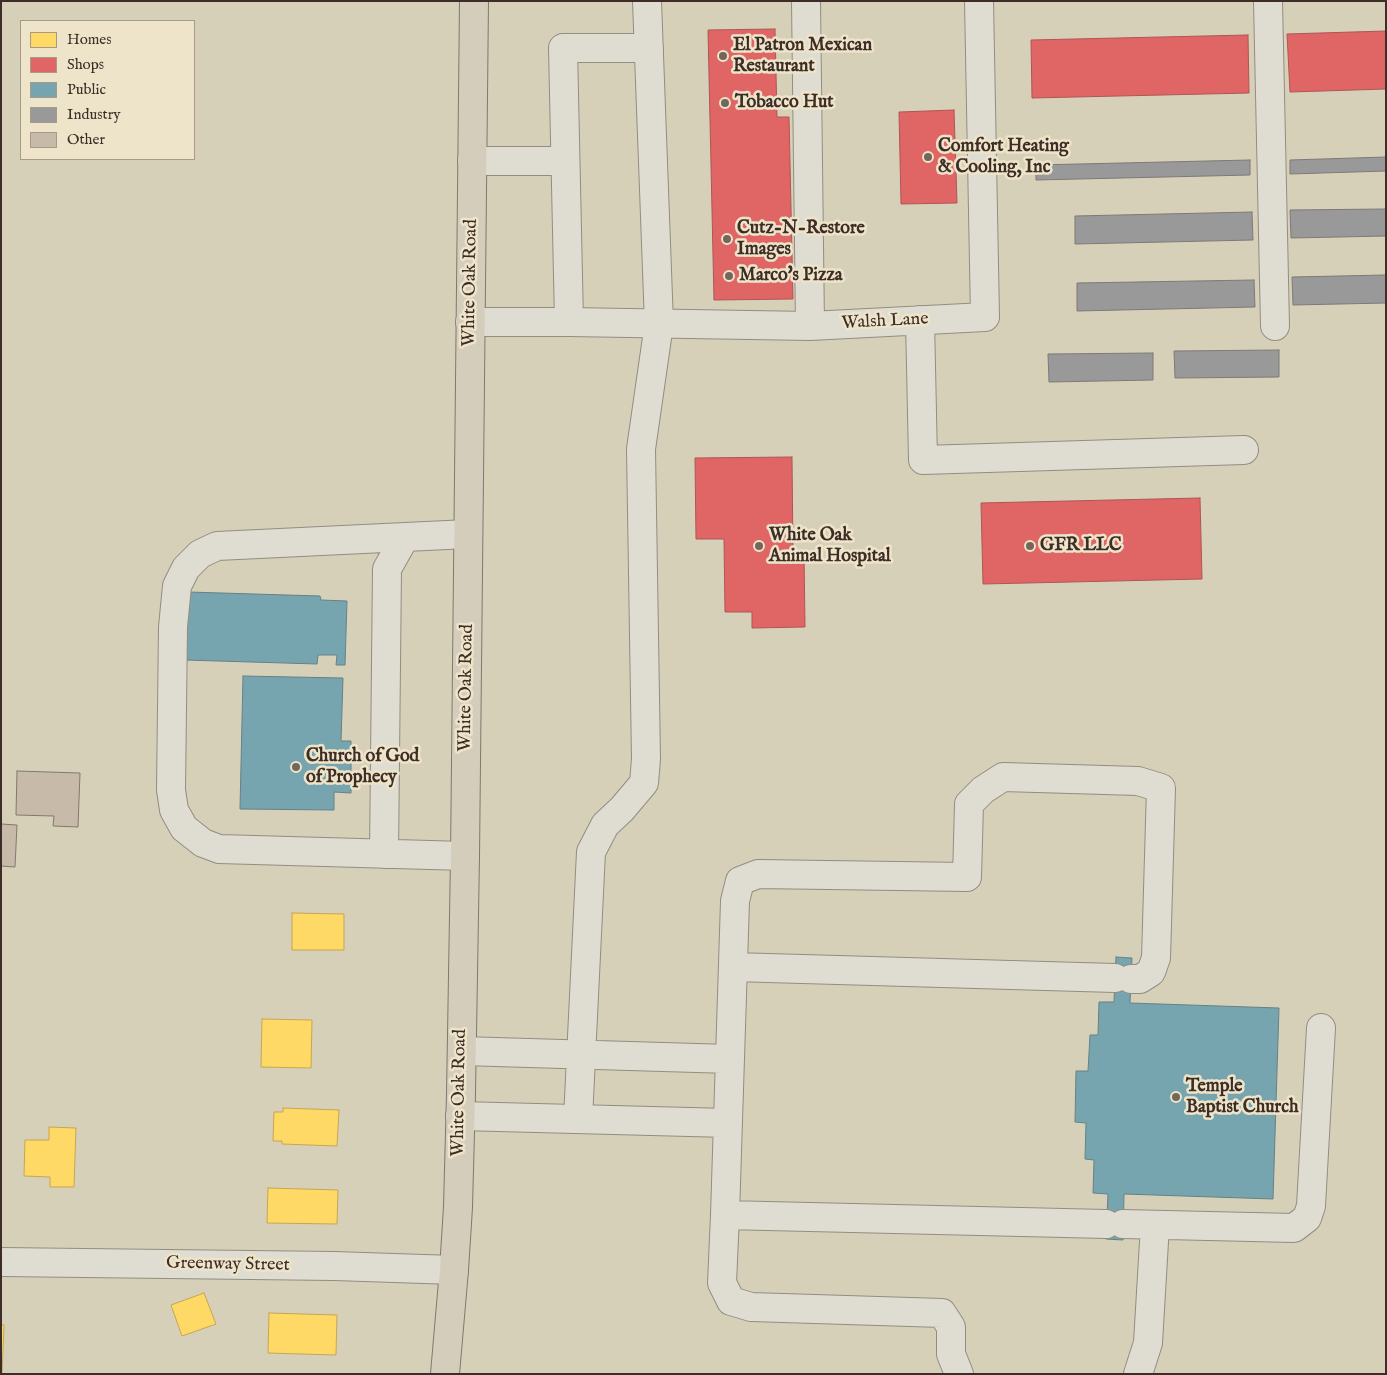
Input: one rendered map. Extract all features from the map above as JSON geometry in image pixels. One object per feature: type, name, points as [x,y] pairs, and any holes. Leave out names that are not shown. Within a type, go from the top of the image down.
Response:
[{"type":"main road","name":"White Oak Road","points":[[445,1374],[458,1207],[462,1051],[474,1]]},
{"type":"street","points":[[578,1119],[591,852],[605,825],[622,809],[644,783],[646,759],[641,449],[659,324],[647,1]]},
{"type":"street","points":[[806,1],[810,326]]},
{"type":"street","name":"Walsh Lane","points":[[470,322],[810,326],[985,317],[979,1]]},
{"type":"street","points":[[1268,1],[1275,326]]},
{"type":"street","points":[[570,322],[563,48],[649,48]]},
{"type":"street","points":[[472,161],[566,161]]},
{"type":"street","points":[[920,320],[923,460],[1244,450]]},
{"type":"street","points":[[465,856],[218,849],[203,843],[184,828],[174,810],[171,790],[173,627],[177,586],[186,568],[200,554],[217,546],[468,534]]},
{"type":"street","points":[[384,854],[387,569],[405,537]]},
{"type":"street","points":[[733,967],[1140,979],[1151,972],[1156,958],[1161,788],[1138,781],[1003,777],[983,790],[969,804],[967,877],[758,874],[740,880],[735,901],[722,1283],[731,1301],[751,1307],[942,1313],[951,1327],[951,1354],[958,1374]]},
{"type":"street","points":[[725,1214],[1294,1228],[1306,1218],[1312,1206],[1321,1028]]},
{"type":"street","points":[[462,1051],[730,1059]]},
{"type":"street","points":[[460,1116],[728,1123]]},
{"type":"street","points":[[1138,1374],[1148,1343],[1154,1225]]},
{"type":"street","name":"Greenway Street","points":[[1,1262],[334,1266],[454,1270]]},
{"type":"building: Homes","points":[[292,913],[344,914],[344,950],[292,950]]},
{"type":"building: Homes","points":[[262,1019],[312,1020],[311,1068],[261,1067]]},
{"type":"building: Homes","points":[[283,1108],[339,1110],[337,1146],[282,1144],[282,1141],[273,1141],[274,1112],[283,1112]]},
{"type":"building: Homes","points":[[49,1127],[76,1128],[74,1187],[50,1187],[50,1177],[24,1176],[25,1140],[49,1140]]},
{"type":"building: Homes","points":[[268,1188],[338,1190],[337,1224],[267,1223]]},
{"type":"building: Homes","points":[[204,1293],[216,1324],[182,1336],[171,1305]]},
{"type":"building: Homes","points":[[269,1313],[337,1315],[336,1355],[268,1353]]},
{"type":"building: Homes","points":[[1,1325],[4,1325],[2,1374],[1,1374]]},
{"type":"building: Shops","points":[[775,29],[777,117],[789,117],[793,299],[714,300],[708,30]]},
{"type":"building: Shops","points":[[1386,31],[1386,89],[1290,92],[1287,34]]},
{"type":"building: Shops","points":[[1248,35],[1249,93],[1032,98],[1031,40]]},
{"type":"building: Shops","name":"Comfort Heating & Cooling, Inc","points":[[954,110],[957,203],[901,204],[899,112]]},
{"type":"building: Shops","name":"White Oak Animal Hospital","points":[[792,457],[793,553],[804,553],[805,627],[752,628],[752,612],[725,612],[724,539],[696,539],[695,458]]},
{"type":"building: Shops","points":[[1200,498],[1202,579],[983,584],[981,503]]},
{"type":"building: Public","points":[[188,592],[320,596],[321,600],[347,601],[345,665],[336,665],[337,655],[318,655],[317,664],[185,660]]},
{"type":"building: Public","name":"Church of God of Prophecy","points":[[243,676],[343,678],[341,741],[351,741],[351,793],[334,792],[334,810],[240,809]]},
{"type":"building: Public","name":"Temple Baptist Church","points":[[1116,957],[1132,958],[1130,1003],[1279,1008],[1273,1199],[1124,1194],[1123,1240],[1106,1239],[1108,1194],[1093,1193],[1094,1160],[1085,1159],[1086,1123],[1075,1122],[1076,1071],[1088,1071],[1090,1035],[1098,1035],[1099,1002],[1114,1002]]},
{"type":"building: Industry","points":[[1386,157],[1386,171],[1290,174],[1290,160]]},
{"type":"building: Industry","points":[[1250,160],[1250,175],[1036,180],[1036,165]]},
{"type":"building: Industry","points":[[1386,209],[1386,236],[1291,238],[1290,210]]},
{"type":"building: Industry","points":[[1252,212],[1253,240],[1075,244],[1075,216]]},
{"type":"building: Industry","points":[[1386,275],[1386,303],[1293,305],[1292,277]]},
{"type":"building: Industry","points":[[1254,280],[1255,307],[1077,311],[1077,283]]},
{"type":"building: Industry","points":[[1279,350],[1279,377],[1175,378],[1174,351]]},
{"type":"building: Industry","points":[[1153,353],[1153,380],[1049,382],[1048,354]]},
{"type":"building: Other","points":[[17,771],[80,773],[78,827],[53,826],[54,816],[16,815]]},
{"type":"building: Other","points":[[1,824],[17,825],[15,867],[1,866]]},
{"type":"place","name":"El Patron Mexican Restaurant","points":[[723,56]]},
{"type":"place","name":"Tobacco Hut","points":[[725,103]]},
{"type":"place","name":"Comfort Heating & Cooling, Inc","points":[[928,157]]},
{"type":"place","name":"Cutz-N-Restore Images","points":[[727,239]]},
{"type":"place","name":"Marco's Pizza","points":[[729,276]]},
{"type":"place","name":"White Oak Animal Hospital","points":[[759,546]]},
{"type":"place","name":"GFR LLC","points":[[1030,546]]},
{"type":"place","name":"Church of God of Prophecy","points":[[296,767]]},
{"type":"place","name":"Temple Baptist Church","points":[[1176,1097]]}]
